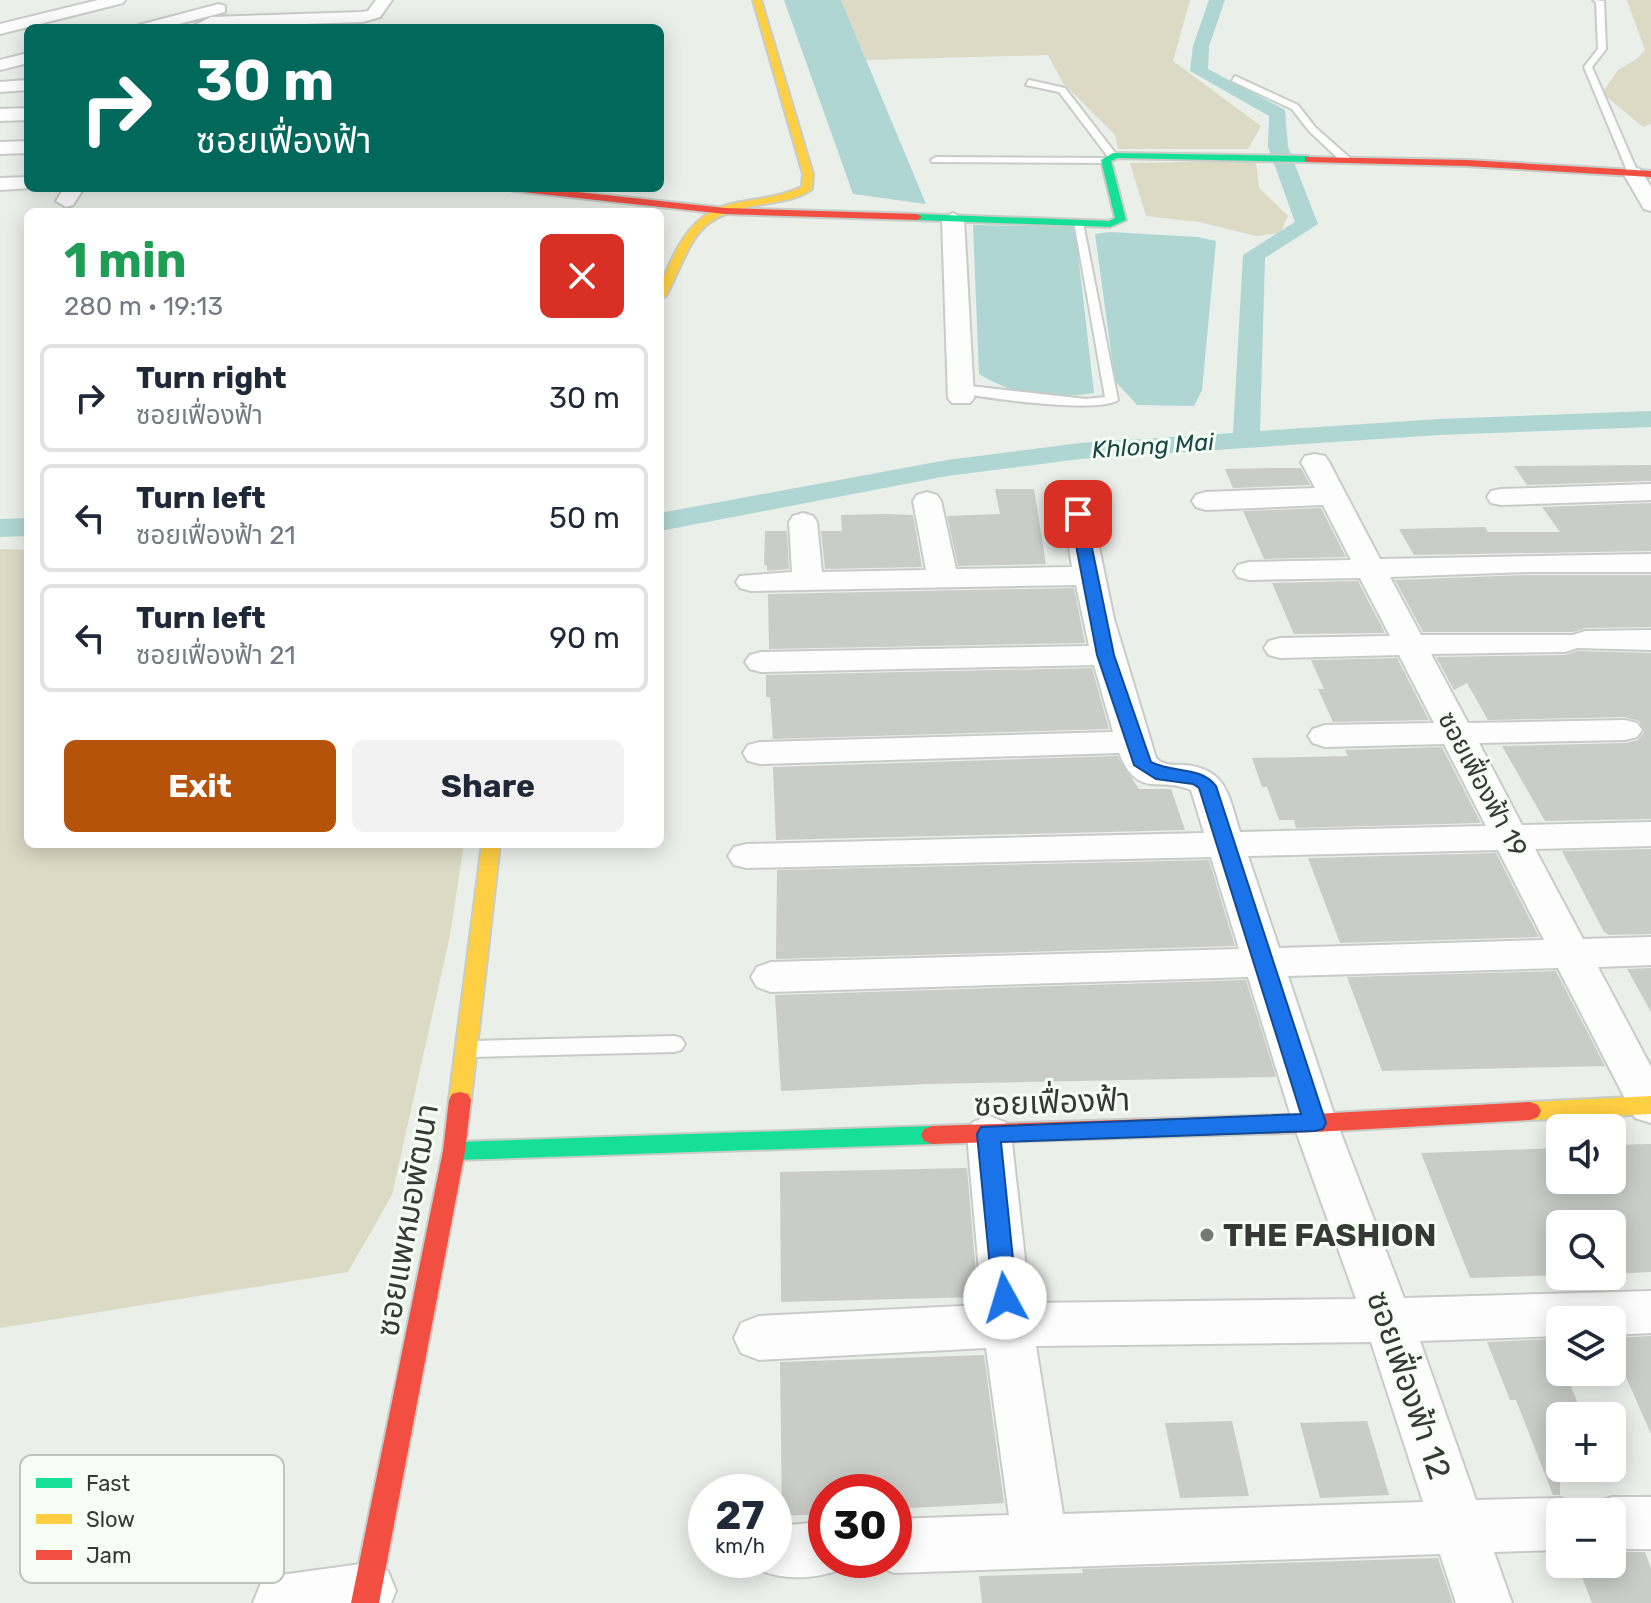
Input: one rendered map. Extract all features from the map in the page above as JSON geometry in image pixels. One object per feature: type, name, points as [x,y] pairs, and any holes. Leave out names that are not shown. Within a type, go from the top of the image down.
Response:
[{"type":"street","points":[[0,29],[117,0]]},
{"type":"street","points":[[206,24],[363,17],[374,14],[384,0]]},
{"type":"street","points":[[664,289],[704,219],[725,211],[791,197],[807,189],[809,181],[757,0]]},
{"type":"street","points":[[166,24],[242,3]]},
{"type":"street","points":[[0,65],[24,59]]},
{"type":"street","points":[[0,87],[24,85]]},
{"type":"street","points":[[0,115],[24,114]]},
{"type":"street","points":[[0,148],[24,147]]},
{"type":"street","points":[[550,192],[725,211],[1110,224],[1121,220],[1110,158],[1246,156],[1642,173],[1651,205]]},
{"type":"street","points":[[0,184],[24,183]]},
{"type":"street","points":[[953,219],[961,393]]},
{"type":"street","name":"ซอยเฟื่องฟ้า 19","points":[[1315,462],[1651,1106]]},
{"type":"street","points":[[1501,497],[1651,492]]},
{"type":"street","points":[[1206,501],[1333,496]]},
{"type":"street","points":[[927,501],[943,578]]},
{"type":"street","points":[[760,753],[1134,742],[1106,655],[1078,514]]},
{"type":"street","points":[[803,522],[808,582]]},
{"type":"street","points":[[1249,571],[1651,563]]},
{"type":"street","points":[[751,582],[1088,576]]},
{"type":"street","points":[[1280,648],[1651,640]]},
{"type":"street","points":[[761,662],[1106,655]]},
{"type":"street","points":[[1325,736],[1640,730]]},
{"type":"street","name":"ซอยเฟื่องฟ้า 12","points":[[1134,742],[1143,765],[1151,771],[1198,778],[1205,782],[1315,1123],[1388,1320],[1484,1603]]},
{"type":"street","points":[[747,856],[1651,834]]},
{"type":"street","name":"ซอยแพหมอพัฒนา","points":[[366,1597],[454,1151],[490,848]]},
{"type":"street","points":[[771,977],[1651,951]]},
{"type":"street","name":"ซอยเฟื่องฟ้า","points":[[454,1151],[1315,1123],[1651,1106]]},
{"type":"street","points":[[989,1134],[1008,1325],[1040,1540]]},
{"type":"street","points":[[759,1338],[1008,1325],[1388,1320],[1651,1312]]},
{"type":"street","points":[[1626,1523],[1651,1523]]},
{"type":"street","points":[[912,1545],[1546,1524]]},
{"type":"street","points":[[281,1603],[366,1597]]},
{"type":"lane","points":[[1597,0],[1600,1],[1602,49],[1588,67],[1642,173]]},
{"type":"lane","points":[[1235,79],[1295,107],[1312,129],[1346,160]]},
{"type":"lane","points":[[1029,83],[1062,90],[1110,158]]},
{"type":"lane","points":[[936,160],[1110,158]]},
{"type":"lane","points":[[961,393],[1086,403],[1112,400],[1078,223]]},
{"type":"lane","points":[[464,1049],[674,1044]]},
{"type":"shaded area","points":[[841,0],[1190,0],[1173,61],[1261,126],[1248,149],[1118,149],[1115,135],[1063,83],[1048,55],[866,60]]},
{"type":"shaded area","points":[[1627,0],[1651,0],[1651,124],[1643,127],[1602,93],[1618,70],[1637,59],[1645,50]]},
{"type":"shaded area","points":[[1256,161],[1259,188],[1288,216],[1280,233],[1256,236],[1199,222],[1146,216],[1130,163]]},
{"type":"shaded area","points":[[0,549],[24,550],[24,848],[463,848],[450,935],[392,1195],[348,1272],[0,1328]]},
{"type":"water","points":[[784,0],[841,0],[926,204],[853,194]]},
{"type":"water","points":[[973,225],[1075,227],[1094,393],[1049,396],[1020,392],[979,374]]},
{"type":"water","points":[[1110,232],[1198,237],[1216,241],[1202,390],[1194,406],[1137,405],[1115,381],[1095,234]]},
{"type":"building","points":[[1651,465],[1651,481],[1527,485],[1514,466]]},
{"type":"building","points":[[1301,468],[1310,485],[1233,488],[1225,469]]},
{"type":"building","points":[[995,489],[1034,489],[1046,564],[958,566],[947,516],[1000,514]]},
{"type":"building","points":[[1651,503],[1651,551],[1414,555],[1399,529],[1485,527],[1488,532],[1560,532],[1542,507]]},
{"type":"building","points":[[1321,508],[1346,557],[1264,559],[1243,511]]},
{"type":"building","points":[[841,515],[913,515],[922,567],[825,569],[821,531],[842,531]]},
{"type":"building","points":[[765,531],[787,531],[789,569],[767,571],[767,565],[764,565]]},
{"type":"building","points":[[1528,575],[1651,575],[1651,627],[1585,628],[1573,632],[1423,632],[1395,580]]},
{"type":"building","points":[[1358,581],[1385,633],[1294,634],[1272,583]]},
{"type":"building","points":[[1074,588],[1085,643],[769,649],[768,594]]},
{"type":"building","points":[[1577,651],[1651,653],[1651,819],[1545,821],[1502,746],[1626,743],[1638,740],[1644,732],[1639,721],[1625,717],[1488,720],[1467,683],[1454,690],[1436,657],[1565,655]]},
{"type":"building","points":[[1397,658],[1429,720],[1333,722],[1318,689],[1324,689],[1311,660]]},
{"type":"building","points":[[1092,668],[1109,729],[773,739],[770,697],[766,697],[766,675]]},
{"type":"building","points":[[1442,747],[1481,823],[1296,828],[1294,820],[1279,820],[1267,787],[1262,787],[1252,758],[1348,756],[1345,750]]},
{"type":"building","points":[[1117,756],[1139,789],[1171,789],[1185,830],[776,840],[773,767]]},
{"type":"building","points":[[1651,849],[1651,934],[1609,935],[1604,932],[1562,851]]},
{"type":"building","points":[[1496,853],[1539,937],[1340,943],[1308,858]]},
{"type":"building","points":[[1209,860],[1235,946],[776,959],[777,870]]},
{"type":"building","points":[[1651,968],[1651,1012],[1627,969]]},
{"type":"building","points":[[1556,971],[1605,1066],[1382,1071],[1347,977]]},
{"type":"building","points":[[1246,980],[1276,1077],[928,1084],[781,1091],[775,995]]},
{"type":"building","points":[[1651,1144],[1651,1272],[1626,1273],[1626,1210],[1546,1210],[1546,1275],[1470,1278],[1421,1153],[1546,1149],[1546,1194],[1626,1194],[1626,1145]]},
{"type":"building","points":[[967,1168],[978,1297],[781,1302],[780,1172]]},
{"type":"building","points":[[1651,1336],[1651,1434],[1626,1377],[1626,1337]]},
{"type":"building","points":[[1546,1339],[1546,1386],[1571,1386],[1577,1402],[1546,1402],[1546,1477],[1516,1400],[1510,1400],[1487,1342]]},
{"type":"building","points":[[984,1355],[1004,1503],[912,1508],[912,1474],[808,1474],[808,1515],[792,1516],[792,1474],[781,1474],[780,1362]]},
{"type":"building","points":[[1232,1421],[1249,1496],[1180,1498],[1165,1423]]},
{"type":"building","points":[[1367,1421],[1389,1495],[1320,1498],[1300,1423]]},
{"type":"building","points":[[1548,1482],[1560,1482],[1560,1495],[1553,1495]]},
{"type":"building","points":[[1626,1552],[1645,1552],[1651,1568],[1651,1603],[1592,1603],[1582,1578],[1626,1578]]},
{"type":"building","points":[[1438,1558],[1453,1603],[982,1603],[979,1576],[1083,1573],[1082,1569]]},
{"type":"waterway","points":[[1217,0],[1201,46],[1199,71],[1278,114],[1278,147],[1307,224],[1254,255],[1246,439]]},
{"type":"waterway","name":"Khlong Mai","points":[[664,521],[947,468],[1080,451],[1439,427],[1651,419]]},
{"type":"waterway","name":"Khlong Mai","points":[[0,528],[24,527]]},
{"type":"traffic: fast","points":[[917,217],[1110,224],[1121,220],[1106,160],[1116,155],[1308,159]]},
{"type":"traffic: fast","points":[[454,1151],[932,1135]]},
{"type":"traffic: slow","points":[[664,288],[685,245],[705,219],[726,208],[782,198],[807,189],[808,174],[757,0]]},
{"type":"traffic: slow","points":[[460,1100],[491,848]]},
{"type":"traffic: slow","points":[[1530,1111],[1651,1105]]},
{"type":"traffic: jam","points":[[1308,159],[1467,163],[1651,174]]},
{"type":"traffic: jam","points":[[550,192],[725,211],[917,217]]},
{"type":"traffic: jam","points":[[365,1603],[454,1151],[460,1100]]},
{"type":"traffic: jam","points":[[932,1135],[1315,1123],[1530,1111]]},
{"type":"place","name":"THE FASHION","points":[[1207,1235]]},
{"type":"route","points":[[1005,1298],[989,1134],[1315,1123],[1207,786],[1198,778],[1162,775],[1145,768],[1134,742],[1106,655],[1078,514]]}]
